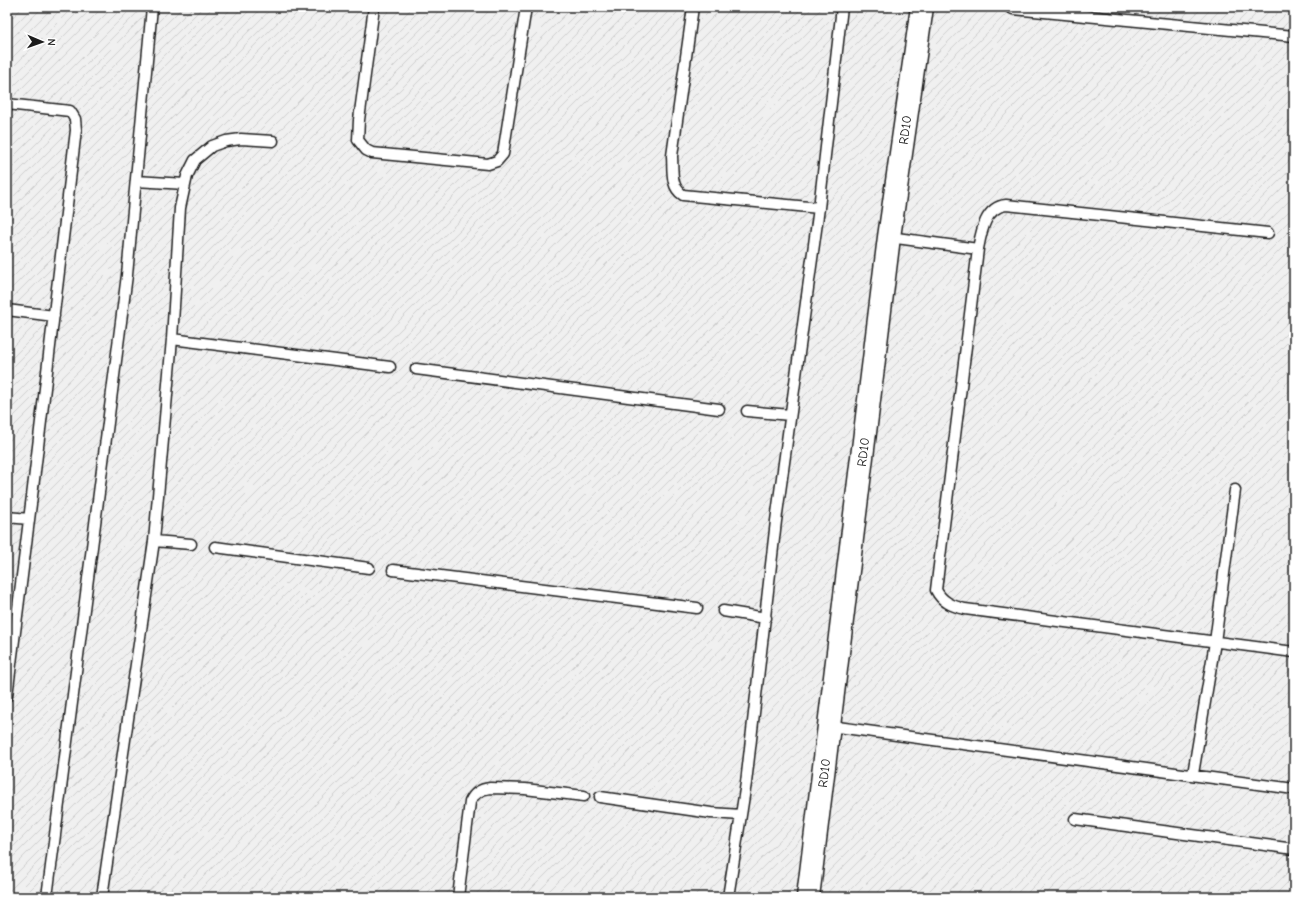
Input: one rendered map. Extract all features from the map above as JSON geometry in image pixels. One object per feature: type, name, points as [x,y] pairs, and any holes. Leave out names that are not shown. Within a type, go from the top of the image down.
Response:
[{"type":"street","name":"RD10","points":[[808,897],[889,237],[922,7]]},
{"type":"lane","points":[[47,897],[127,275],[152,7]]},
{"type":"lane","points":[[374,7],[359,120],[358,140],[360,144],[372,153],[488,164],[497,161],[503,154],[526,7]]},
{"type":"lane","points":[[692,7],[672,156],[675,188],[683,195],[819,208]]},
{"type":"lane","points":[[728,897],[746,783],[790,415],[819,208],[842,7]]},
{"type":"lane","points":[[1009,7],[1029,11],[1294,36]]},
{"type":"lane","points":[[7,104],[65,109],[70,111],[75,119],[76,130],[7,696]]},
{"type":"lane","points":[[102,897],[154,541],[172,339],[180,208],[185,184],[194,160],[212,146],[226,141],[241,139],[273,141]]},
{"type":"lane","points":[[136,180],[185,184]]},
{"type":"lane","points":[[1268,233],[1006,205],[994,210],[983,224],[978,249],[936,590],[939,596],[946,602],[965,609],[1294,652]]},
{"type":"lane","points":[[889,237],[978,249]]},
{"type":"lane","points":[[7,310],[54,316]]},
{"type":"lane","points":[[172,339],[390,367]]},
{"type":"lane","points":[[416,369],[719,409]]},
{"type":"lane","points":[[747,411],[790,415]]},
{"type":"lane","points":[[1193,774],[1215,642],[1235,490]]},
{"type":"lane","points":[[7,517],[29,519]]},
{"type":"lane","points":[[154,541],[191,544]]},
{"type":"lane","points":[[215,547],[369,568]]},
{"type":"lane","points":[[393,570],[697,608]]},
{"type":"lane","points":[[723,611],[766,618]]},
{"type":"lane","points":[[830,726],[1193,774],[1294,789]]},
{"type":"lane","points":[[458,897],[470,802],[474,794],[484,788],[490,788],[525,789],[584,796]]},
{"type":"lane","points":[[600,797],[711,813],[741,814]]},
{"type":"lane","points":[[1075,819],[1294,849]]},
{"type":"shaded area","points":[[7,7],[1294,7],[1294,897],[7,897]]}]
